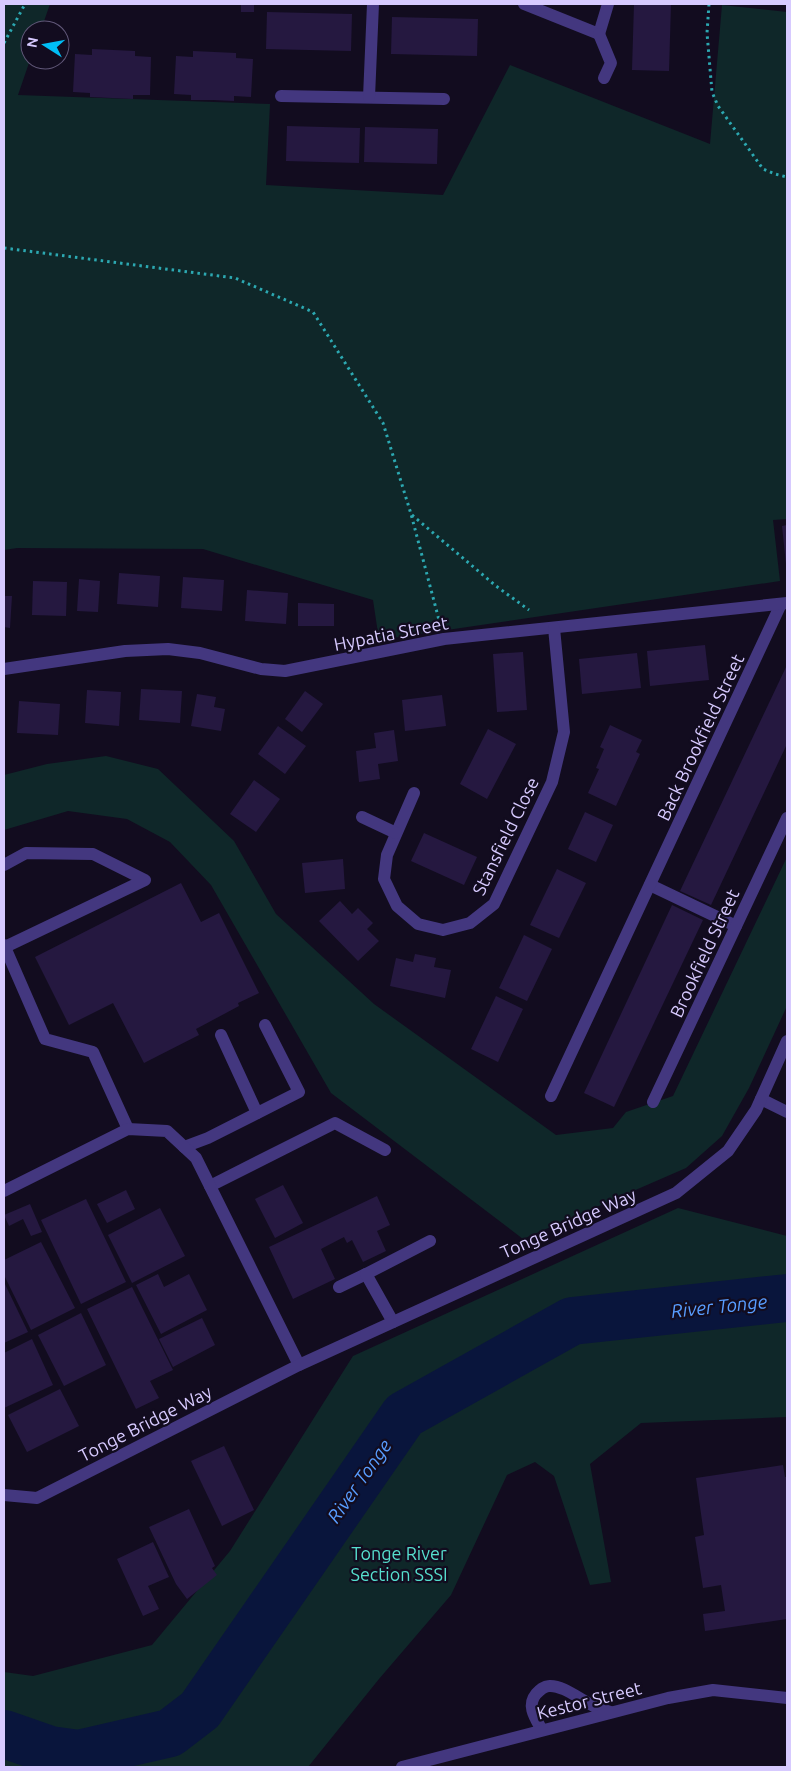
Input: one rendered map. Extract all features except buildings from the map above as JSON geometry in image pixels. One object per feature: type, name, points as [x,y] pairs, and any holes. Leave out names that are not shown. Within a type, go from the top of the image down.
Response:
[{"type":"street","points":[[369,97],[373,4]]},
{"type":"street","points":[[524,4],[599,34]]},
{"type":"street","points":[[604,78],[611,63],[599,34],[608,4]]},
{"type":"street","points":[[281,96],[444,99]]},
{"type":"street","name":"Hypatia Street","points":[[4,669],[125,651],[168,649],[200,653],[261,669],[285,671],[444,639],[784,604]]},
{"type":"street","name":"Back Brookfield Street","points":[[551,1096],[784,604]]},
{"type":"street","name":"Stansfield Close","points":[[414,793],[387,855],[384,879],[397,906],[418,924],[443,930],[470,922],[494,904],[552,782],[564,732],[554,628]]},
{"type":"street","points":[[362,818],[396,833]]},
{"type":"street","name":"Brookfield Street","points":[[653,1102],[787,818]]},
{"type":"street","points":[[4,865],[26,853],[94,854],[145,880],[4,946],[45,1039],[93,1052],[128,1129]]},
{"type":"street","points":[[650,885],[736,926]]},
{"type":"street","points":[[184,1147],[208,1138],[299,1092],[265,1025]]},
{"type":"street","points":[[221,1034],[257,1114]]},
{"type":"street","name":"Tonge Bridge Way","points":[[4,1496],[37,1498],[299,1365],[676,1193],[728,1151],[756,1110],[787,1041]]},
{"type":"street","points":[[761,1099],[787,1112]]},
{"type":"street","points":[[210,1186],[335,1124],[385,1150]]},
{"type":"street","points":[[4,1190],[128,1129],[167,1130],[196,1158],[299,1365]]},
{"type":"street","points":[[339,1287],[430,1241]]},
{"type":"street","points":[[366,1274],[393,1322]]},
{"type":"street","points":[[542,1730],[532,1712],[532,1704],[534,1696],[547,1686],[556,1686],[594,1706],[610,1712]]},
{"type":"street","name":"Kestor Street","points":[[402,1767],[668,1698],[714,1690],[787,1698]]},
{"type":"path","points":[[4,43],[25,4]]},
{"type":"path","points":[[709,4],[707,33],[712,92],[718,106],[763,169],[787,177]]},
{"type":"path","points":[[4,248],[235,278],[313,312],[383,423],[411,514],[444,639]]},
{"type":"path","points":[[411,514],[496,586],[554,628]]},
{"type":"green space","points":[[4,4],[50,4],[44,20],[20,20],[20,70],[27,70],[18,95],[270,104],[266,185],[443,195],[510,65],[710,144],[722,5],[787,12],[787,519],[773,520],[780,581],[379,640],[373,600],[203,549],[17,548],[4,550]]},
{"type":"green space","points":[[106,756],[158,769],[234,841],[276,914],[374,1004],[556,1135],[613,1128],[626,1112],[673,1096],[787,857],[787,1006],[749,1088],[722,1136],[686,1168],[523,1239],[331,1093],[211,885],[170,842],[127,819],[68,811],[4,830],[4,775],[47,764]]},
{"type":"green space","name":"Tonge River Section SSSI","points":[[678,1208],[787,1236],[787,1417],[641,1423],[590,1464],[611,1582],[590,1585],[554,1476],[535,1462],[507,1475],[451,1595],[379,1679],[308,1767],[4,1767],[4,1672],[33,1676],[152,1645],[230,1551],[353,1356]]},
{"type":"waterway","name":"River Tonge","points":[[4,1734],[50,1750],[79,1754],[170,1733],[200,1710],[404,1415],[572,1321],[787,1298]]}]
